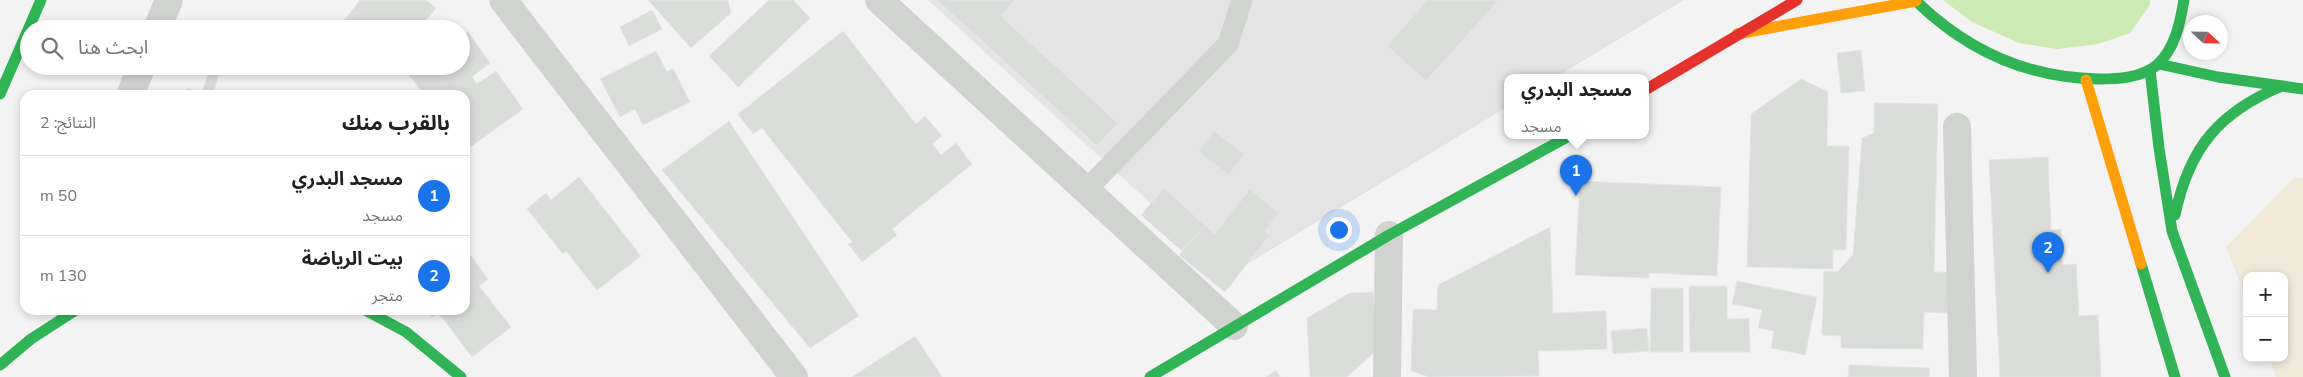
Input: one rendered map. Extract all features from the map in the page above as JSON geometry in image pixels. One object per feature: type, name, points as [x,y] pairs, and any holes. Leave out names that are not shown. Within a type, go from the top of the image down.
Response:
[{"type":"main road","points":[[32,20],[41,0]]},
{"type":"main road","points":[[1649,88],[1797,0]]},
{"type":"main road","points":[[1737,34],[1915,0],[1955,35],[1989,55],[2036,72],[2086,80],[2125,78],[2154,67],[2303,88]]},
{"type":"main road","points":[[2184,0],[2178,34],[2154,67],[2159,148],[2172,232],[2225,377]]},
{"type":"main road","points":[[0,94],[20,48]]},
{"type":"main road","points":[[2086,80],[2175,377]]},
{"type":"main road","points":[[2172,232],[2178,194],[2192,158],[2216,126],[2247,102],[2282,86]]},
{"type":"main road","points":[[1150,377],[1389,235],[1563,139]]},
{"type":"main road","points":[[0,365],[31,339],[68,315]]},
{"type":"main road","points":[[374,315],[406,332],[461,377]]},
{"type":"street","points":[[161,20],[169,0]]},
{"type":"street","points":[[503,0],[794,377]]},
{"type":"street","points":[[879,0],[1234,326]]},
{"type":"street","points":[[132,90],[138,75]]},
{"type":"street","points":[[1956,127],[1963,377]]},
{"type":"street","points":[[1387,377],[1389,235]]},
{"type":"lane","points":[[1086,190],[1228,44],[1242,0]]},
{"type":"shaded area","points":[[928,0],[1684,0],[1561,74],[1504,74],[1504,109],[1229,275]]},
{"type":"shaded area","points":[[1943,0],[2150,0],[2150,5],[2130,33],[2098,44],[2057,49],[2019,43],[1972,22]]},
{"type":"shaded area","points":[[2294,178],[2303,178],[2303,377],[2276,377],[2270,362],[2288,362],[2288,272],[2243,272],[2243,290],[2226,247]]},
{"type":"building","points":[[360,0],[426,0],[436,8],[426,20],[345,20]]},
{"type":"building","points":[[648,0],[728,0],[731,13],[691,48]]},
{"type":"building","points":[[769,0],[793,0],[810,18],[738,87],[709,56]]},
{"type":"building","points":[[937,0],[1015,0],[1001,16],[1118,123],[1097,146]]},
{"type":"building","points":[[1427,0],[1499,0],[1426,81],[1387,46]]},
{"type":"building","points":[[652,10],[662,29],[629,46],[620,27]]},
{"type":"building","points":[[843,31],[916,124],[925,116],[942,136],[932,144],[941,155],[956,143],[972,164],[892,229],[897,235],[862,262],[848,244],[852,242],[762,128],[753,134],[738,114]]},
{"type":"building","points":[[470,35],[490,63],[472,77],[477,84],[496,71],[523,109],[470,147],[470,90],[420,90],[409,75],[470,75]]},
{"type":"building","points":[[1861,50],[1865,91],[1841,93],[1837,53]]},
{"type":"building","points":[[656,51],[667,72],[673,68],[690,102],[643,125],[635,109],[620,117],[600,79]]},
{"type":"building","points":[[207,75],[219,75],[214,90],[203,90]]},
{"type":"building","points":[[1801,79],[1828,92],[1827,146],[1849,146],[1846,250],[1833,250],[1833,269],[1747,267],[1751,114]]},
{"type":"building","points":[[1874,103],[1938,104],[1934,272],[1949,272],[1949,313],[1924,312],[1923,349],[1841,348],[1841,336],[1822,335],[1824,271],[1837,272],[1853,255],[1862,138],[1874,133]]},
{"type":"building","points":[[729,121],[859,316],[810,348],[662,170]]},
{"type":"building","points":[[1214,131],[1244,154],[1229,175],[1198,151]]},
{"type":"building","points":[[2048,157],[2051,230],[2061,229],[2063,265],[2076,264],[2079,316],[2098,315],[2101,377],[2000,377],[1989,160]]},
{"type":"building","points":[[579,177],[641,256],[597,290],[566,251],[563,254],[527,209],[546,193],[551,200]]},
{"type":"building","points":[[1580,181],[1721,187],[1717,276],[1649,273],[1649,278],[1575,275]]},
{"type":"building","points":[[1164,188],[1205,225],[1182,251],[1141,215]]},
{"type":"building","points":[[1250,189],[1279,213],[1265,231],[1270,235],[1225,292],[1179,255],[1205,225],[1215,234]]},
{"type":"building","points":[[1550,227],[1553,313],[1606,311],[1607,349],[1538,351],[1539,376],[1429,377],[1411,371],[1413,309],[1437,310],[1438,285]]},
{"type":"building","points":[[470,255],[488,279],[479,286],[511,327],[472,357],[440,315],[470,315]]},
{"type":"building","points":[[1737,281],[1817,297],[1805,355],[1771,348],[1774,331],[1758,328],[1762,310],[1732,304]]},
{"type":"building","points":[[1689,286],[1727,286],[1727,319],[1749,318],[1750,352],[1690,352]]},
{"type":"building","points":[[1651,288],[1683,288],[1683,352],[1650,352]]},
{"type":"building","points":[[1373,292],[1377,350],[1347,377],[1310,377],[1307,318],[1350,293]]},
{"type":"building","points":[[1647,328],[1649,351],[1613,354],[1611,331]]},
{"type":"building","points":[[915,336],[942,377],[852,377]]},
{"type":"building","points":[[1849,365],[1930,368],[1929,377],[1848,377]]},
{"type":"building","points":[[1276,370],[1280,377],[1266,377]]},
{"type":"traffic: fast","points":[[32,20],[41,0]]},
{"type":"traffic: fast","points":[[1915,0],[1955,33],[1999,58],[2047,73],[2099,79],[2137,75],[2157,65],[2163,59],[2172,43],[2184,0]]},
{"type":"traffic: fast","points":[[0,94],[20,48]]},
{"type":"traffic: fast","points":[[2159,64],[2218,77],[2303,89]]},
{"type":"traffic: fast","points":[[2150,70],[2159,148],[2172,231],[2225,377]]},
{"type":"traffic: fast","points":[[2175,215],[2189,170],[2198,152],[2210,135],[2241,108],[2260,96],[2282,86]]},
{"type":"traffic: fast","points":[[1150,377],[1389,235],[1564,139]]},
{"type":"traffic: fast","points":[[2141,264],[2175,377]]},
{"type":"traffic: fast","points":[[0,365],[31,339],[68,315]]},
{"type":"traffic: fast","points":[[374,315],[406,332],[461,377]]},
{"type":"traffic: slow","points":[[1737,34],[1916,1]]},
{"type":"traffic: slow","points":[[2086,80],[2141,264]]},
{"type":"traffic: jam","points":[[1649,88],[1797,0]]},
{"type":"place","name":"مسجد البدري","points":[[1576,196]]},
{"type":"place","name":"بيت الرياضة","points":[[2048,273]]}]
